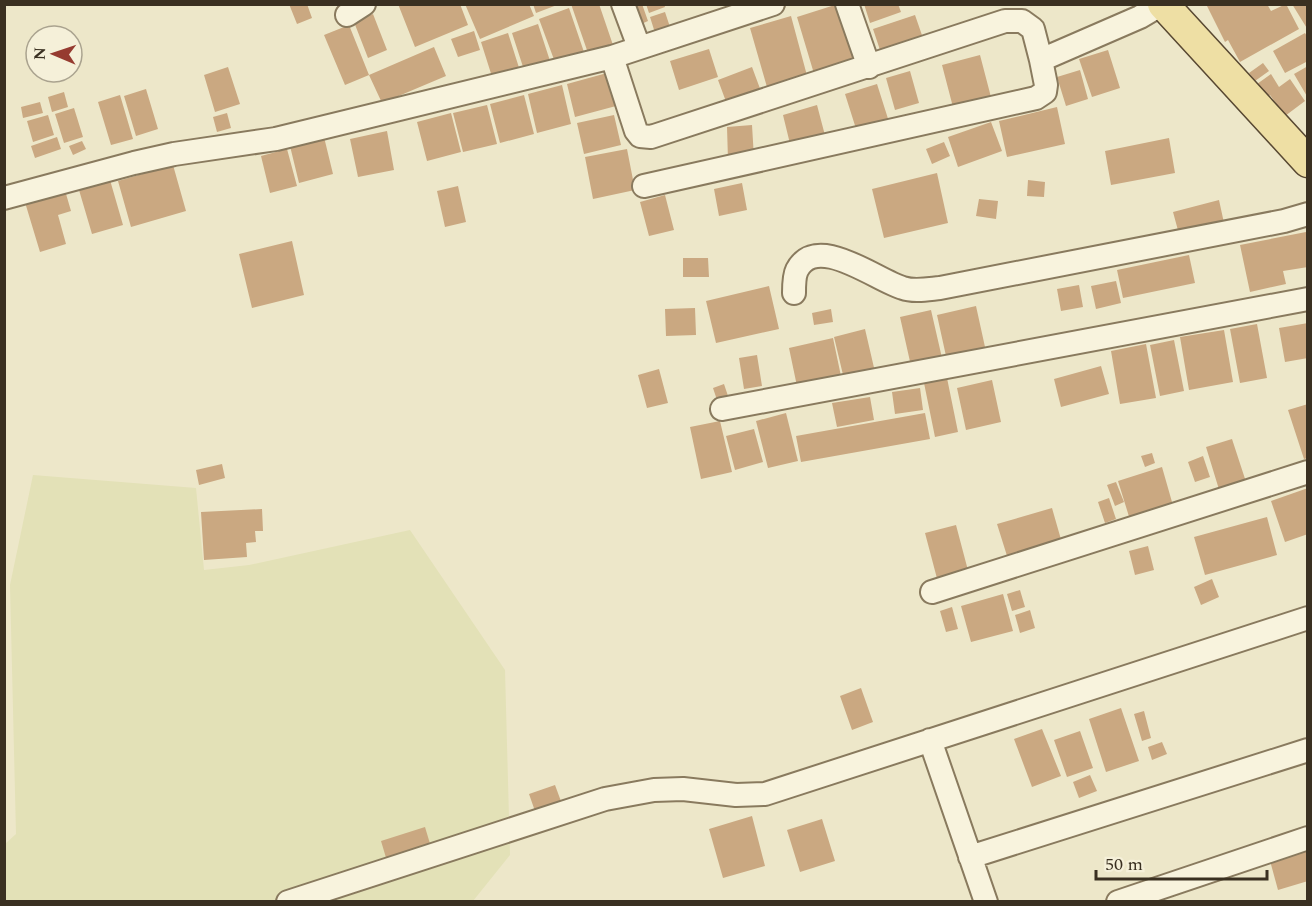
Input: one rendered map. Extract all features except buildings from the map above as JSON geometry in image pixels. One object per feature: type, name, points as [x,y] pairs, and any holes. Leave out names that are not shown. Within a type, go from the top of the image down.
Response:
[{"type":"main road","points":[[1156,8],[1308,162]]},
{"type":"street","points":[[623,4],[639,47]]},
{"type":"street","points":[[4,198],[134,163],[174,154],[276,139],[612,57],[773,4]]},
{"type":"street","points":[[847,4],[869,67]]},
{"type":"street","points":[[1041,60],[1156,8]]},
{"type":"street","points":[[612,57],[636,131],[640,136],[651,137],[1005,21],[1022,21],[1033,29],[1041,60],[1046,85],[1045,92],[1036,98],[644,186]]},
{"type":"street","points":[[794,293],[796,271],[805,260],[815,255],[849,263],[903,288],[921,290],[1273,223],[1308,214]]},
{"type":"street","points":[[722,410],[1308,299]]},
{"type":"street","points":[[932,592],[1308,472]]},
{"type":"street","points":[[288,902],[605,799],[654,790],[683,789],[736,795],[765,794],[1308,618]]},
{"type":"street","points":[[930,740],[986,902]]},
{"type":"street","points":[[970,857],[1308,750]]},
{"type":"street","points":[[1118,902],[1308,838]]},
{"type":"shaded area","points":[[33,475],[196,488],[204,570],[249,565],[410,530],[505,670],[510,855],[473,901],[5,902],[5,844],[16,834],[10,585]]}]
